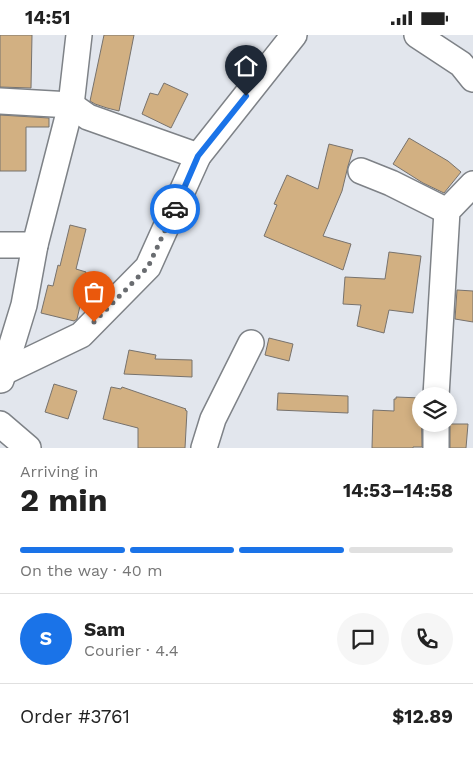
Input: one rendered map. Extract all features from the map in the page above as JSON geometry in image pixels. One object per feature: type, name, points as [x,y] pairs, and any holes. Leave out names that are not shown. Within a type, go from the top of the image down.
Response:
[{"type":"street","points":[[2,377],[24,305],[35,245],[70,105],[79,35]]},
{"type":"street","points":[[2,377],[81,335],[148,267],[198,156],[294,35]]},
{"type":"street","points":[[417,35],[469,64]]},
{"type":"street","points":[[0,101],[70,105],[88,117],[198,156]]},
{"type":"street","points":[[361,171],[391,183],[447,211]]},
{"type":"street","points":[[437,387],[447,211],[473,184]]},
{"type":"street","points":[[0,245],[35,245]]},
{"type":"street","points":[[204,448],[214,419],[251,343]]},
{"type":"street","points":[[0,424],[28,448]]},
{"type":"street","points":[[436,432],[436,448]]},
{"type":"building","points":[[0,35],[32,35],[31,88],[0,87]]},
{"type":"building","points":[[104,35],[134,35],[119,111],[90,101]]},
{"type":"building","points":[[164,83],[188,94],[171,128],[142,114],[150,93],[158,95]]},
{"type":"building","points":[[0,115],[49,118],[49,127],[26,127],[26,171],[0,171]]},
{"type":"building","points":[[409,138],[448,161],[461,172],[444,193],[423,183],[393,164]]},
{"type":"building","points":[[329,144],[353,150],[342,191],[323,236],[351,244],[343,270],[264,236],[277,205],[274,204],[287,175],[318,189]]},
{"type":"building","points":[[70,225],[86,229],[76,269],[86,272],[77,319],[74,321],[41,313],[48,285],[53,286],[58,265],[60,266]]},
{"type":"building","points":[[389,252],[421,256],[413,313],[389,310],[384,333],[357,326],[361,305],[343,304],[345,277],[385,279]]},
{"type":"building","points":[[457,290],[473,291],[473,322],[455,319]]},
{"type":"building","points":[[269,338],[293,344],[289,361],[265,355]]},
{"type":"building","points":[[129,350],[156,355],[155,359],[192,360],[192,377],[124,374]]},
{"type":"building","points":[[54,384],[77,391],[68,419],[45,412]]},
{"type":"building","points":[[111,387],[121,389],[122,387],[186,409],[185,448],[138,448],[138,428],[103,419]]},
{"type":"building","points":[[278,393],[348,396],[348,413],[277,410]]},
{"type":"building","points":[[396,397],[412,398],[412,432],[422,432],[422,447],[372,448],[373,410],[394,411],[394,399]]},
{"type":"building","points":[[457,424],[468,424],[466,448],[450,448],[450,432],[457,432]]},
{"type":"way so far","points":[[94,322],[148,267],[175,209]]},
{"type":"route","points":[[175,209],[198,156],[246,96]]}]
